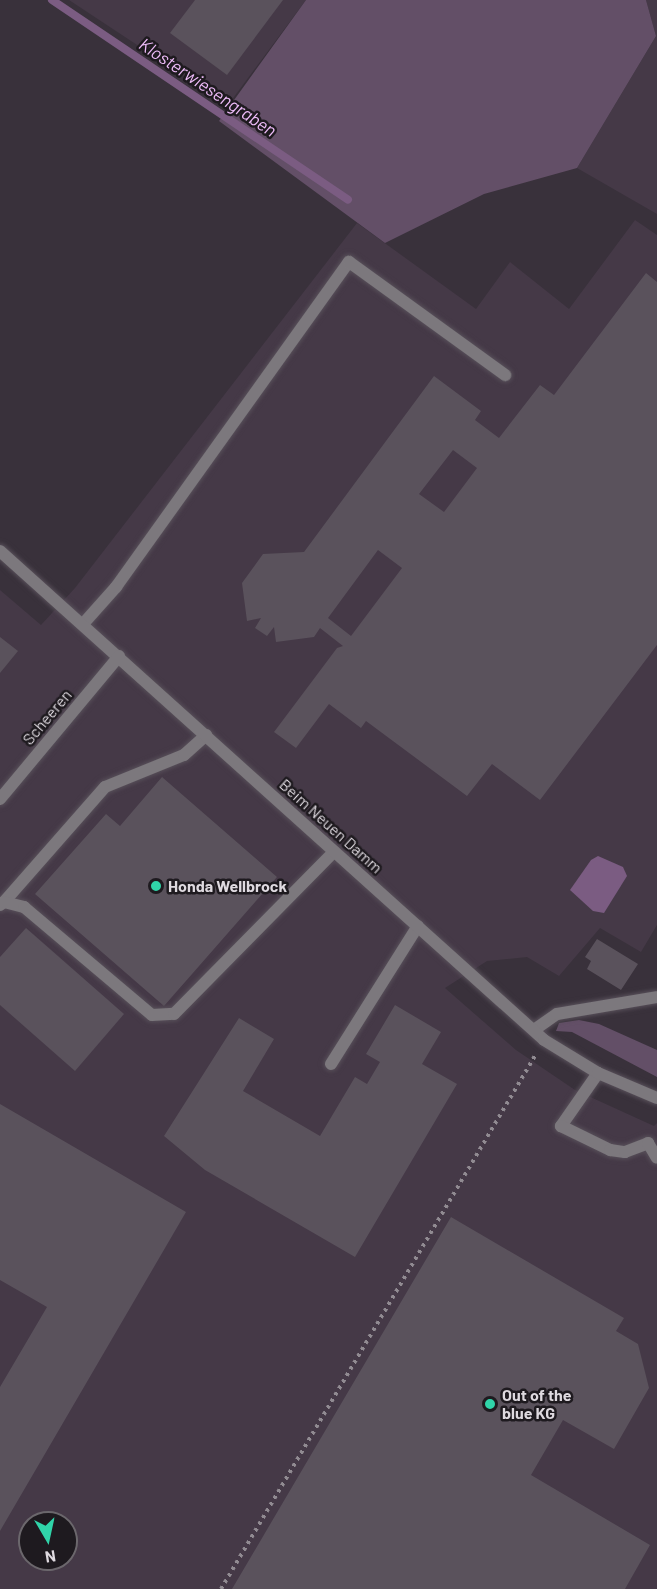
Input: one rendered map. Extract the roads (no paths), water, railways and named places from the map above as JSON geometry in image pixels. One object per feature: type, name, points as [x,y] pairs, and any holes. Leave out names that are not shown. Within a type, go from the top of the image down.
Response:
[{"type":"street","points":[[83,624],[116,587],[349,262],[505,375]]},
{"type":"street","name":"Beim Neuen Damm","points":[[0,551],[544,1040],[598,1073],[657,1098]]},
{"type":"street","name":"Scheeren","points":[[0,800],[119,656]]},
{"type":"street","points":[[2,903],[105,787],[184,755],[206,735]]},
{"type":"street","points":[[2,903],[24,907],[152,1016],[174,1014],[334,852]]},
{"type":"street","points":[[330,1064],[418,926]]},
{"type":"street","points":[[534,1030],[557,1014],[657,997]]},
{"type":"street","points":[[598,1073],[561,1126],[625,1152],[648,1143],[657,1158]]},
{"type":"waterway","name":"Klosterwiesengraben","points":[[52,0],[348,200]]},
{"type":"place","name":"Honda Wellbrock","points":[[156,886]]},
{"type":"place","name":"Out of the blue KG","points":[[490,1404]]}]
